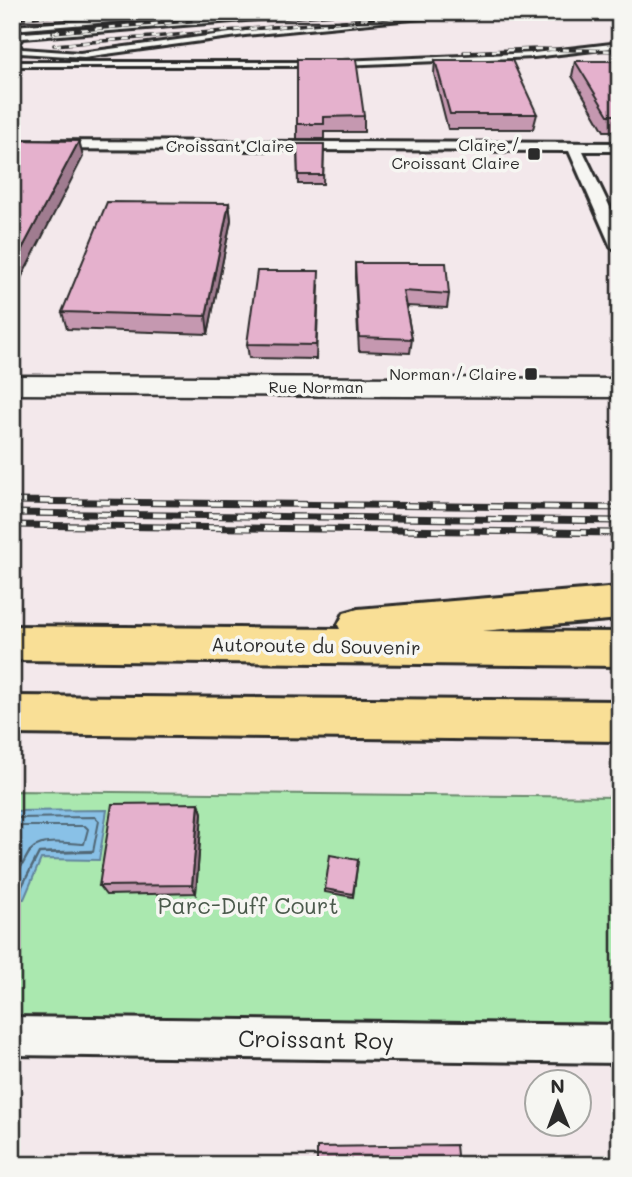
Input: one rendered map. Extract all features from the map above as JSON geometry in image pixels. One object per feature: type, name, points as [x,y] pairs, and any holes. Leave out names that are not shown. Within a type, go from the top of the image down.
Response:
[{"type":"highway","points":[[139,644],[620,603]]},
{"type":"highway","name":"Autoroute du Souvenir","points":[[12,643],[620,649]]},
{"type":"highway","points":[[12,715],[620,720]]},
{"type":"street","name":"Croissant Claire","points":[[12,145],[620,147]]},
{"type":"street","points":[[574,147],[620,247]]},
{"type":"street","name":"Rue Norman","points":[[12,385],[620,388]]},
{"type":"street","name":"Croissant Roy","points":[[12,1036],[620,1044]]},
{"type":"lane","points":[[12,28],[231,12]]},
{"type":"lane","points":[[16,37],[342,12]]},
{"type":"lane","points":[[78,55],[245,33],[482,12]]},
{"type":"lane","points":[[16,37],[51,26]]},
{"type":"lane","points":[[16,37],[13,47],[34,53],[118,60],[125,61],[124,65]]},
{"type":"lane","points":[[334,63],[534,55],[620,45]]},
{"type":"lane","points":[[12,64],[322,63]]},
{"type":"green space","name":"Parc-Duff Court","points":[[12,791],[620,797],[620,1023],[12,1017]]},
{"type":"water","points":[[107,810],[99,860],[41,859],[24,899],[12,899],[12,811]]},
{"type":"building","points":[[297,59],[356,59],[364,116],[324,117],[324,124],[297,124]]},
{"type":"building","points":[[435,60],[512,60],[537,114],[450,114]]},
{"type":"building","points":[[575,61],[620,61],[620,115],[608,115]]},
{"type":"building","points":[[12,140],[79,141],[12,268]]},
{"type":"building","points":[[297,144],[324,144],[323,175],[298,175]]},
{"type":"building","points":[[107,202],[229,203],[206,316],[62,312]]},
{"type":"building","points":[[355,263],[446,263],[449,294],[403,291],[412,339],[359,337]]},
{"type":"building","points":[[257,271],[319,271],[316,345],[247,344]]},
{"type":"building","points":[[199,803],[192,885],[99,886],[112,804]]},
{"type":"building","points":[[330,855],[358,860],[353,894],[325,889]]},
{"type":"building","points":[[456,1145],[458,1165],[317,1165],[317,1147]]},
{"type":"railway","points":[[12,19],[96,12]]},
{"type":"railway","points":[[53,32],[302,12]]},
{"type":"railway","points":[[54,45],[455,12]]},
{"type":"railway","points":[[464,52],[538,49],[620,51]]},
{"type":"railway","points":[[12,501],[620,508]]},
{"type":"railway","points":[[12,513],[620,521]]},
{"type":"railway","points":[[12,525],[620,533]]},
{"type":"place","name":"Claire / Croissant Claire","points":[[534,154]]},
{"type":"place","name":"Norman / Claire","points":[[531,374]]}]
